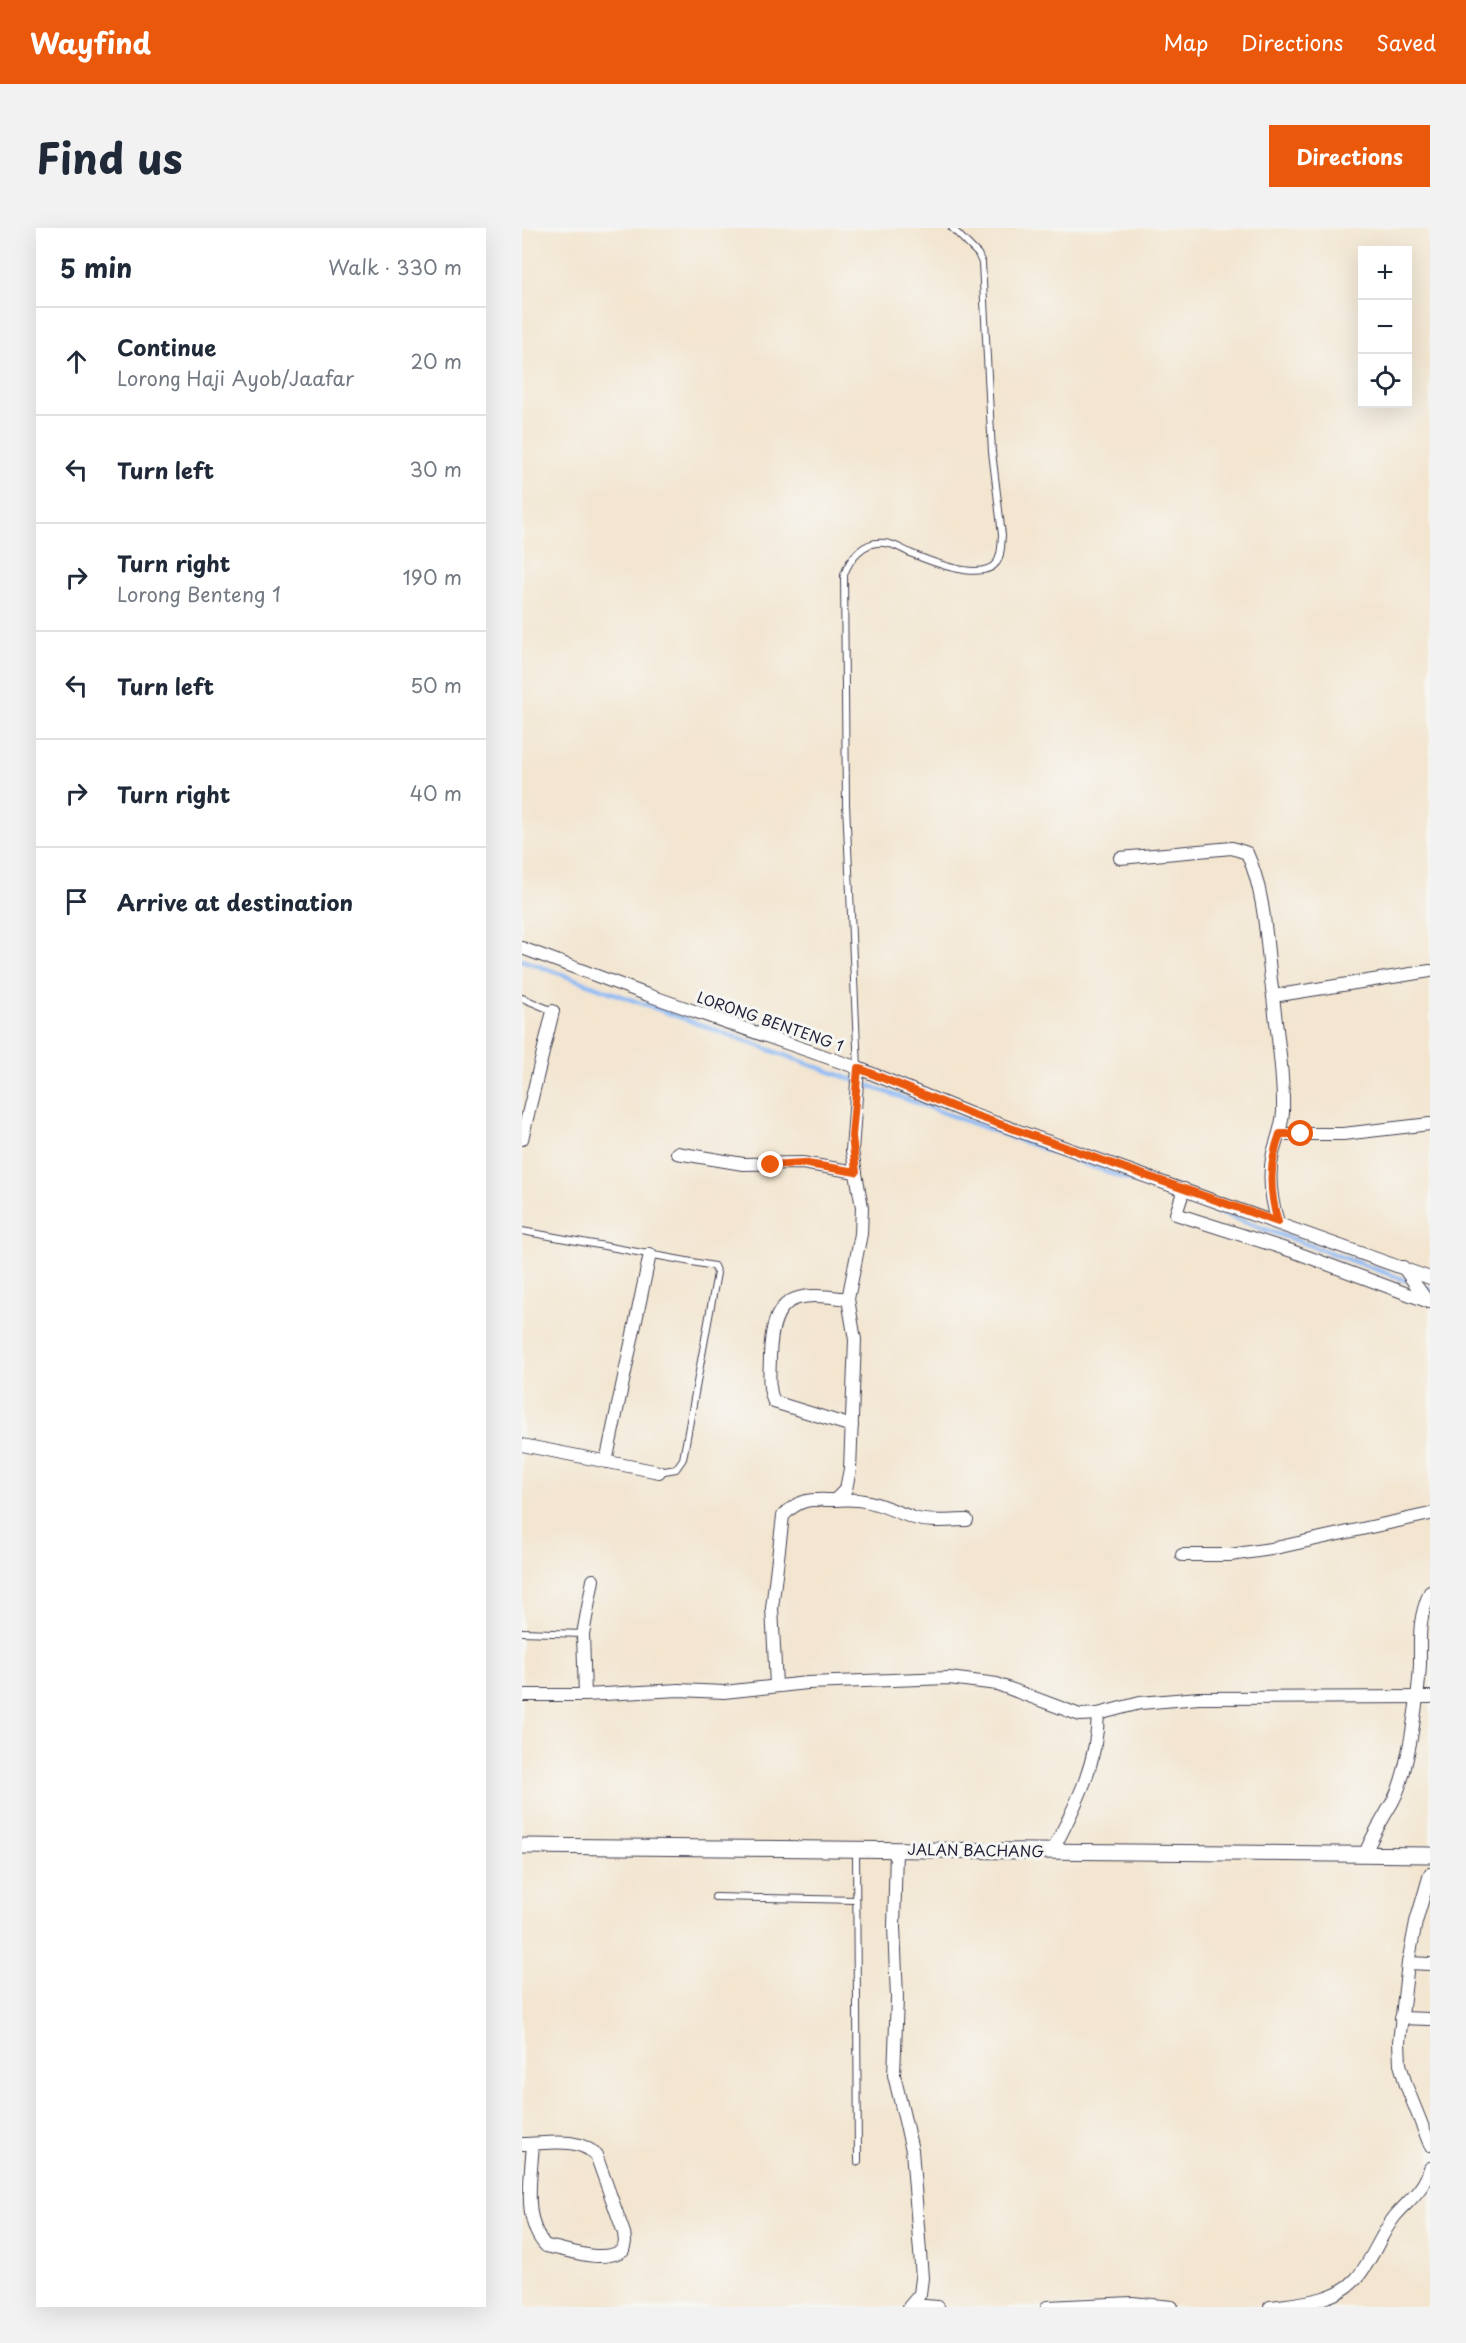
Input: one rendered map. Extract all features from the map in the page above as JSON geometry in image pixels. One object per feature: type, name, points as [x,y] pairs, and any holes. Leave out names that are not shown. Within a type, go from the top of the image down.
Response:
[{"type":"street","points":[[1120,858],[1232,848],[1247,853],[1254,868],[1263,908],[1283,1097],[1280,1134],[1273,1153],[1270,1172],[1272,1198],[1278,1222]]},
{"type":"street","name":"LORONG BENTENG 1","points":[[522,948],[982,1118],[1278,1222],[1407,1272],[1430,1278]]},
{"type":"street","points":[[1273,996],[1430,972]]},
{"type":"street","points":[[522,1139],[553,1011]]},
{"type":"street","points":[[836,1500],[846,1489],[850,1469],[855,1341],[848,1299],[861,1234],[862,1207],[852,1151],[858,1072]]},
{"type":"street","points":[[1280,1134],[1343,1134],[1430,1124]]},
{"type":"street","points":[[677,1153],[743,1164],[802,1163],[856,1172]]},
{"type":"street","points":[[1184,1190],[1176,1214],[1292,1251],[1428,1302]]},
{"type":"street","points":[[606,1462],[650,1254]]},
{"type":"street","points":[[1407,1272],[1428,1302]]},
{"type":"street","points":[[848,1299],[815,1295],[799,1296],[783,1307],[776,1317],[771,1336],[770,1386],[774,1402],[852,1426]]},
{"type":"street","points":[[522,1445],[659,1472]]},
{"type":"street","points":[[776,1685],[772,1608],[783,1516],[794,1505],[809,1500],[856,1499],[869,1501],[924,1520],[967,1520]]},
{"type":"street","points":[[1182,1555],[1230,1555],[1271,1549],[1430,1514]]},
{"type":"street","points":[[585,1695],[583,1634],[593,1580]]},
{"type":"street","points":[[1365,1854],[1372,1835],[1394,1799],[1424,1697],[1422,1611],[1430,1592]]},
{"type":"street","points":[[522,1695],[585,1695],[679,1690],[724,1692],[776,1685],[847,1680],[949,1678],[997,1684],[1080,1716],[1098,1714],[1140,1703],[1199,1698],[1424,1697]]},
{"type":"street","points":[[1052,1852],[1084,1789],[1098,1735],[1098,1714]]},
{"type":"street","name":"JALAN BACHANG","points":[[522,1846],[1430,1856]]},
{"type":"street","points":[[896,1850],[894,1927],[897,1998],[894,2075],[912,2150],[921,2278],[920,2294],[911,2306]]},
{"type":"street","points":[[1430,1874],[1416,1922],[1408,1963],[1401,2018],[1400,2064],[1430,2145]]},
{"type":"street","points":[[1408,1963],[1430,1964]]},
{"type":"street","points":[[1401,2018],[1430,2019]]},
{"type":"street","points":[[578,2143],[588,2147],[596,2155],[624,2233],[623,2250],[616,2255],[605,2257],[546,2246],[539,2239],[530,2211],[527,2144],[578,2143]]},
{"type":"street","points":[[1270,2307],[1315,2301],[1338,2293],[1356,2279],[1395,2217],[1427,2181],[1430,2168]]},
{"type":"street","points":[[1047,2307],[1132,2303],[1172,2307]]},
{"type":"street","points":[[911,2306],[938,2307]]},
{"type":"lane","points":[[858,1072],[846,804],[844,575],[848,564],[860,550],[870,544],[885,542],[923,558],[966,570],[988,569],[997,562],[1001,552],[999,500],[992,443],[982,263],[978,254],[952,228]]},
{"type":"lane","points":[[522,998],[553,1011]]},
{"type":"lane","points":[[522,1231],[714,1266],[717,1273],[683,1459],[676,1469],[659,1472]]},
{"type":"lane","points":[[522,1632],[583,1634]]},
{"type":"lane","points":[[856,1849],[858,2162]]},
{"type":"lane","points":[[715,1897],[856,1900]]},
{"type":"waterway","points":[[522,960],[1408,1281]]},
{"type":"waterway","points":[[1419,1285],[1430,1289]]},
{"type":"route","points":[[771,1165],[802,1163],[856,1172],[852,1136],[858,1068],[971,1114],[1278,1222],[1271,1190],[1270,1172],[1273,1153],[1280,1134],[1301,1134]]}]
